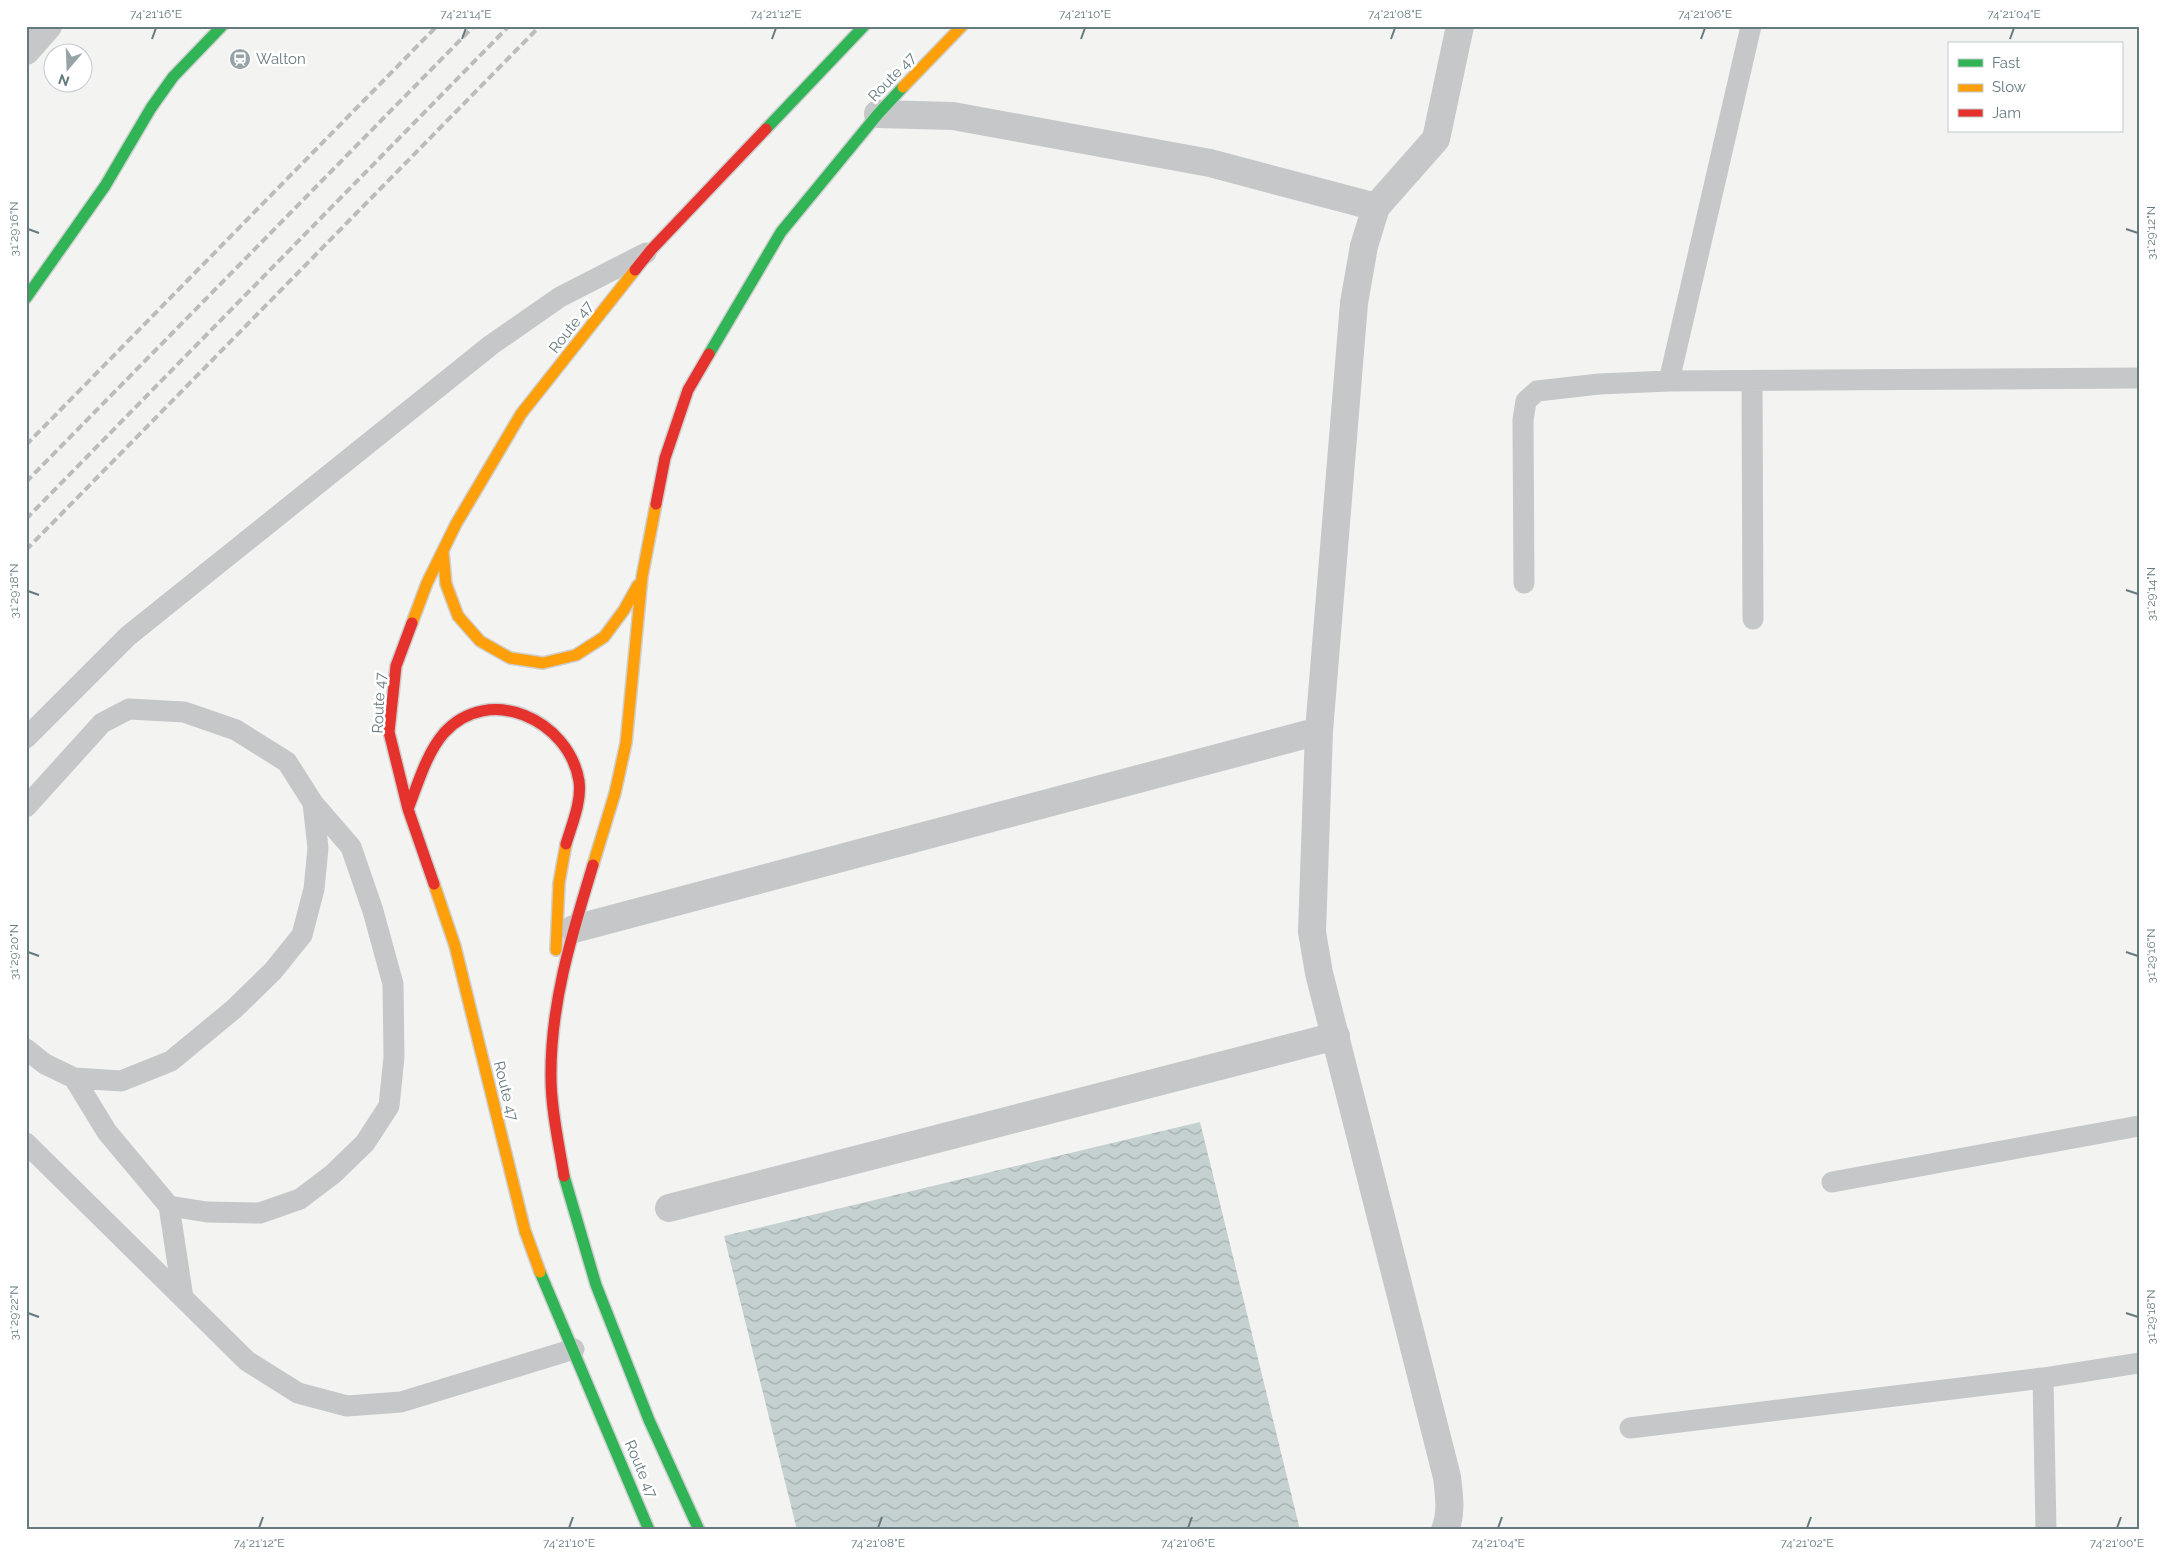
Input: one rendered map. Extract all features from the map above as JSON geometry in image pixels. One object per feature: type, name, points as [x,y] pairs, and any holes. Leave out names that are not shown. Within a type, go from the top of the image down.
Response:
[{"type":"street","points":[[26,51],[48,26]]},
{"type":"street","points":[[26,298],[105,186],[151,108],[173,77],[222,26]]},
{"type":"street","name":"Route 47","points":[[649,1530],[574,1349],[558,1318],[525,1231],[454,946],[408,809],[389,732],[396,666],[427,583],[456,524],[521,414],[651,250],[864,26]]},
{"type":"street","name":"Route 47","points":[[699,1530],[649,1420],[596,1285],[564,1176],[551,1080],[554,1016],[574,929],[616,793],[626,743],[642,577],[665,458],[688,390],[781,232],[878,114],[962,26]]},
{"type":"street","points":[[1445,1530],[1449,1520],[1450,1503],[1447,1477],[1319,973],[1312,932],[1319,731],[1354,303],[1364,246],[1376,207],[1436,138],[1460,26]]},
{"type":"street","points":[[878,114],[953,116],[1210,163],[1376,207]]},
{"type":"street","points":[[443,552],[446,584],[458,616],[480,641],[510,658],[543,662],[576,655],[604,637],[624,610],[642,577]]},
{"type":"street","points":[[408,809],[427,761],[440,740],[451,726],[473,714],[500,709],[527,714],[560,742],[575,764],[580,790],[560,874],[554,1016]]},
{"type":"street","points":[[574,929],[1319,731]]},
{"type":"street","points":[[670,1208],[1336,1036]]},
{"type":"lane","points":[[1669,381],[1751,26]]},
{"type":"lane","points":[[26,738],[128,636],[491,345],[560,297],[651,250]]},
{"type":"lane","points":[[1524,583],[1523,420],[1526,401],[1537,391],[1599,384],[1669,381],[2139,378]]},
{"type":"lane","points":[[1752,381],[1753,619]]},
{"type":"lane","points":[[26,807],[102,723],[129,709],[184,712],[236,730],[287,762],[313,803],[350,847],[373,911],[393,984],[394,1057],[389,1106],[364,1143],[332,1174],[300,1199],[260,1213],[207,1212],[170,1206]]},
{"type":"lane","points":[[26,1049],[45,1064],[74,1078],[122,1081],[171,1061],[234,1009],[273,972],[302,935],[314,889],[318,848],[313,803]]},
{"type":"lane","points":[[74,1078],[107,1132],[170,1206],[184,1298]]},
{"type":"lane","points":[[1832,1182],[2139,1126]]},
{"type":"lane","points":[[26,1143],[247,1362],[298,1393],[347,1406],[401,1402],[574,1349]]},
{"type":"lane","points":[[1630,1428],[2043,1378],[2139,1363]]},
{"type":"lane","points":[[2043,1378],[2046,1530]]},
{"type":"water","points":[[1200,1122],[1300,1530],[797,1530],[724,1236]]},
{"type":"railway","points":[[26,445],[437,26]]},
{"type":"railway","points":[[26,482],[474,26]]},
{"type":"railway","points":[[26,519],[509,26]]},
{"type":"railway","points":[[26,550],[540,26]]},
{"type":"traffic: fast","points":[[26,298],[105,186],[151,108],[173,77],[222,26]]},
{"type":"traffic: fast","points":[[766,129],[864,26]]},
{"type":"traffic: fast","points":[[709,354],[781,232],[878,114],[903,87]]},
{"type":"traffic: fast","points":[[564,1176],[596,1285],[649,1420],[699,1530]]},
{"type":"traffic: fast","points":[[540,1272],[649,1530]]},
{"type":"traffic: slow","points":[[903,87],[962,26]]},
{"type":"traffic: slow","points":[[412,623],[427,583],[456,524],[521,414],[635,270]]},
{"type":"traffic: slow","points":[[593,865],[615,793],[626,743],[642,577],[656,504]]},
{"type":"traffic: slow","points":[[443,552],[446,584],[458,616],[480,641],[510,658],[543,663],[576,655],[604,637],[624,610],[638,585]]},
{"type":"traffic: slow","points":[[556,950],[559,883],[566,844]]},
{"type":"traffic: slow","points":[[434,884],[455,946],[525,1231],[540,1272]]},
{"type":"traffic: jam","points":[[635,270],[651,250],[766,129]]},
{"type":"traffic: jam","points":[[656,504],[665,458],[688,390],[709,354]]},
{"type":"traffic: jam","points":[[412,623],[396,666],[389,732],[408,809],[434,884]]},
{"type":"traffic: jam","points":[[408,809],[427,760],[444,733],[462,718],[483,711],[504,710],[525,715],[544,726],[560,741],[572,759],[580,789],[576,812],[566,844]]},
{"type":"traffic: jam","points":[[564,1176],[551,1090],[554,1023],[570,943],[593,865]]},
{"type":"place","name":"Walton","points":[[240,59]]}]
